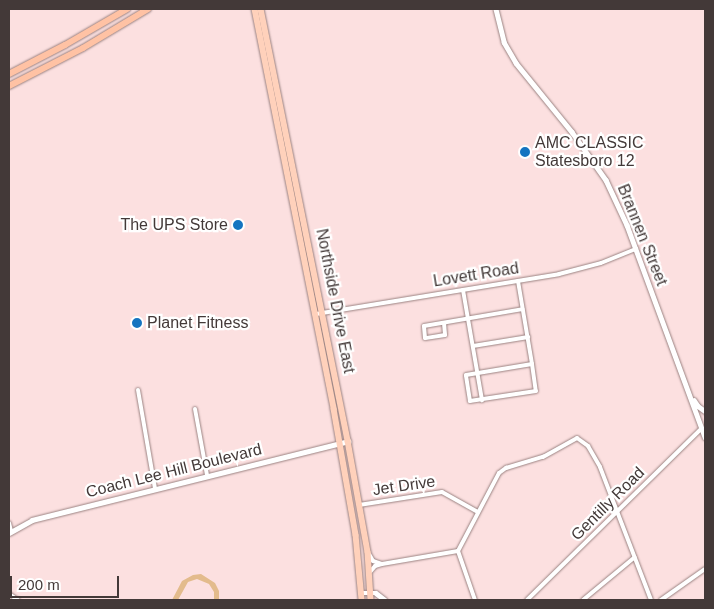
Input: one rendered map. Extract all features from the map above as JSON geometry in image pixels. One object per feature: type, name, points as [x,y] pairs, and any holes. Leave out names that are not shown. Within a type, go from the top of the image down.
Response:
[{"type":"highway","points":[[9,74],[65,45],[127,9]]},
{"type":"highway","points":[[9,86],[83,48],[148,9]]},
{"type":"main road","name":"Northside Drive East","points":[[255,9],[340,442],[356,534],[362,600]]},
{"type":"main road","name":"Northside Drive East","points":[[261,9],[324,313],[348,441],[358,506],[368,552],[371,600]]},
{"type":"street","name":"Brannen Street","points":[[496,9],[504,42],[516,63],[572,132],[606,180],[636,249],[703,426],[705,437]]},
{"type":"street","name":"Lovett Road","points":[[316,314],[518,281],[582,268],[636,249]]},
{"type":"street","points":[[518,281],[528,337],[536,390],[470,401],[466,375],[532,364]]},
{"type":"street","points":[[462,290],[482,400]]},
{"type":"street","points":[[444,323],[446,335],[425,338],[424,326],[523,309]]},
{"type":"street","points":[[473,346],[528,337]]},
{"type":"street","points":[[138,390],[155,488]]},
{"type":"street","points":[[689,392],[698,406],[705,411]]},
{"type":"street","points":[[194,409],[207,475]]},
{"type":"street","name":"Gentilly Road","points":[[527,600],[703,426]]},
{"type":"street","points":[[475,600],[458,551],[495,477],[506,468],[543,457],[577,438],[588,446],[600,467],[651,600]]},
{"type":"street","name":"Coach Lee Hill Boulevard","points":[[10,532],[32,520],[348,441]]},
{"type":"street","name":"Jet Drive","points":[[358,506],[442,492],[478,512]]},
{"type":"street","points":[[9,523],[10,532]]},
{"type":"street","points":[[370,572],[375,566],[382,564],[458,551]]},
{"type":"street","points":[[368,552],[373,561],[382,564]]},
{"type":"street","points":[[583,600],[635,557]]},
{"type":"street","points":[[661,600],[705,569]]},
{"type":"street","points":[[362,593],[378,594],[385,600]]},
{"type":"street","points":[[9,594],[18,600]]},
{"type":"shaded area","points":[[201,574],[215,583],[219,591],[219,600],[214,600],[214,592],[209,584],[197,579],[188,582],[178,600],[172,600],[182,581],[193,575]]},
{"type":"place","name":"AMC CLASSIC Statesboro 12","points":[[525,152]]},
{"type":"place","name":"The UPS Store","points":[[238,225]]},
{"type":"place","name":"Planet Fitness","points":[[137,323]]}]
